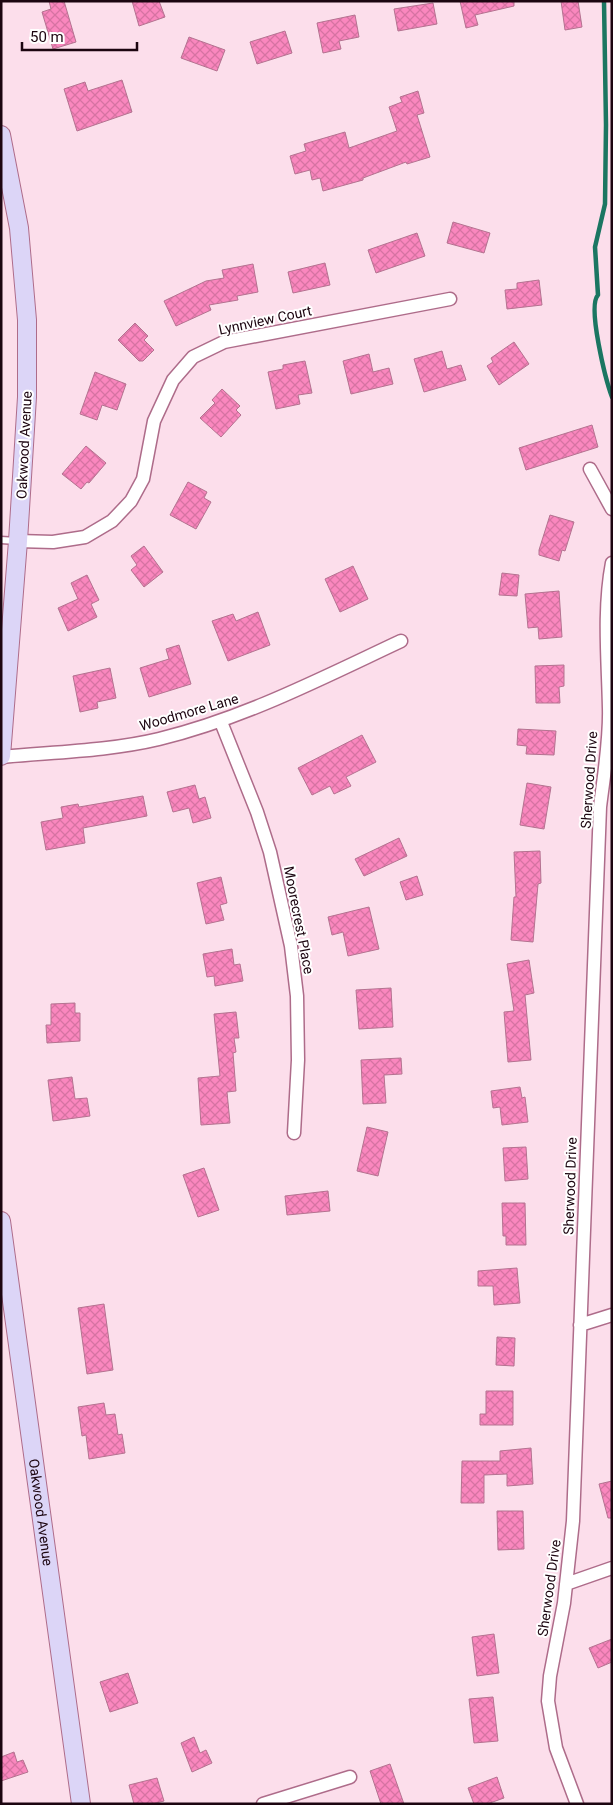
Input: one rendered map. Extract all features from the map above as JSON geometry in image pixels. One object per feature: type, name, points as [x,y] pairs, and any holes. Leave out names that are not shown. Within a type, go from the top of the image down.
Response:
[{"type":"street","name":"Oakwood Avenue","points":[[1,135],[19,228],[27,320],[27,396],[10,541],[1,757]]},
{"type":"street","name":"Lynnview Court","points":[[10,541],[54,542],[85,537],[112,521],[131,501],[143,479],[154,421],[173,380],[193,357],[224,342],[450,299]]},
{"type":"street","points":[[590,469],[612,509]]},
{"type":"street","name":"Sherwood Drive","points":[[577,1804],[556,1748],[548,1701],[550,1676],[564,1603],[573,1521],[600,807],[608,766],[608,604],[612,563]]},
{"type":"street","name":"Woodmore Lane","points":[[1,757],[99,748],[158,739],[221,722],[252,710],[401,641]]},
{"type":"street","name":"Moorecrest Place","points":[[221,722],[257,812],[270,852],[291,946],[297,996],[298,1042],[294,1133]]},
{"type":"street","name":"Oakwood Avenue","points":[[1,1221],[81,1804]]},
{"type":"street","points":[[580,1325],[612,1315]]},
{"type":"street","points":[[566,1584],[612,1568]]},
{"type":"street","points":[[263,1804],[350,1777]]},
{"type":"building","points":[[49,1],[64,1],[76,42],[53,49],[42,12],[51,9]]},
{"type":"building","points":[[132,1],[159,1],[165,17],[139,26]]},
{"type":"building","points":[[460,1],[514,1],[514,6],[475,15],[478,25],[466,28]]},
{"type":"building","points":[[561,1],[578,1],[582,27],[565,30]]},
{"type":"building","points":[[433,3],[437,24],[398,31],[394,9]]},
{"type":"building","points":[[355,15],[359,37],[339,41],[341,49],[323,53],[317,23]]},
{"type":"building","points":[[285,31],[292,53],[257,64],[250,42]]},
{"type":"building","points":[[189,37],[225,50],[217,71],[181,58]]},
{"type":"building","points":[[122,80],[132,112],[77,131],[64,89],[85,82],[88,91]]},
{"type":"building","points":[[418,91],[424,113],[417,115],[430,157],[407,164],[406,162],[363,178],[363,180],[323,191],[320,178],[312,180],[310,170],[295,174],[290,156],[306,151],[304,144],[345,132],[349,148],[397,131],[389,107],[402,102],[400,97]]},
{"type":"building","points":[[453,222],[490,233],[484,253],[447,243]]},
{"type":"building","points":[[417,233],[425,256],[376,273],[368,250]]},
{"type":"building","points":[[325,263],[330,285],[293,293],[288,272]]},
{"type":"building","points":[[253,264],[258,292],[237,296],[238,300],[209,305],[211,310],[176,326],[164,301],[206,281],[224,278],[222,270]]},
{"type":"building","points":[[539,280],[542,305],[507,309],[505,290],[517,289],[517,283]]},
{"type":"building","points":[[135,323],[148,336],[144,340],[154,350],[143,361],[139,361],[118,340]]},
{"type":"building","points":[[514,342],[529,364],[499,385],[487,366],[493,362],[491,358]]},
{"type":"building","points":[[442,351],[447,369],[461,365],[466,380],[424,392],[414,359]]},
{"type":"building","points":[[369,354],[373,372],[389,368],[393,384],[351,394],[343,361]]},
{"type":"building","points":[[305,361],[312,393],[298,395],[300,404],[276,409],[268,372],[283,369],[283,365]]},
{"type":"building","points":[[95,372],[126,384],[117,410],[102,405],[97,420],[80,414]]},
{"type":"building","points":[[222,389],[240,406],[236,410],[241,415],[221,437],[200,418],[215,403],[212,400]]},
{"type":"building","points":[[592,425],[598,447],[526,470],[519,448]]},
{"type":"building","points":[[86,446],[106,463],[89,483],[87,482],[81,489],[62,474]]},
{"type":"building","points":[[188,482],[207,492],[204,498],[211,502],[196,529],[170,515]]},
{"type":"building","points":[[550,515],[574,522],[565,551],[562,550],[559,561],[539,555]]},
{"type":"building","points":[[144,546],[163,572],[144,587],[131,570],[137,565],[131,556]]},
{"type":"building","points":[[353,566],[368,599],[340,612],[325,579]]},
{"type":"building","points":[[502,573],[519,575],[517,596],[499,595]]},
{"type":"building","points":[[87,575],[99,600],[91,604],[97,617],[68,631],[58,608],[78,599],[71,583]]},
{"type":"building","points":[[559,591],[562,637],[539,639],[538,627],[528,628],[525,594]]},
{"type":"building","points":[[258,612],[270,645],[228,661],[212,621],[233,614],[236,621]]},
{"type":"building","points":[[179,645],[191,684],[149,697],[140,668],[169,659],[166,649]]},
{"type":"building","points":[[564,665],[564,686],[559,687],[560,703],[536,703],[535,666]]},
{"type":"building","points":[[110,668],[116,698],[97,702],[98,708],[80,712],[73,676]]},
{"type":"building","points":[[518,729],[556,731],[554,755],[526,754],[527,746],[517,745]]},
{"type":"building","points":[[362,735],[376,762],[346,777],[351,786],[334,794],[330,786],[312,795],[298,768]]},
{"type":"building","points":[[527,783],[551,787],[544,829],[520,825]]},
{"type":"building","points":[[195,785],[199,799],[205,797],[211,818],[193,823],[189,808],[173,812],[167,792]]},
{"type":"building","points":[[143,796],[147,816],[83,828],[85,843],[46,850],[41,822],[63,818],[61,807],[78,804],[79,807]]},
{"type":"building","points":[[399,838],[407,856],[364,876],[355,859]]},
{"type":"building","points":[[540,851],[541,883],[538,884],[533,942],[511,940],[514,897],[516,897],[514,852]]},
{"type":"building","points":[[417,876],[423,895],[406,900],[400,882]]},
{"type":"building","points":[[221,877],[227,903],[220,905],[224,920],[206,924],[197,883]]},
{"type":"building","points":[[369,907],[379,949],[348,956],[343,932],[332,935],[328,917]]},
{"type":"building","points":[[232,949],[234,965],[240,964],[243,981],[215,986],[214,976],[207,977],[203,954]]},
{"type":"building","points":[[529,960],[534,993],[525,995],[531,1060],[508,1062],[504,1012],[514,1011],[507,964]]},
{"type":"building","points":[[391,988],[393,1027],[359,1029],[356,990]]},
{"type":"building","points":[[75,1003],[75,1013],[80,1013],[80,1041],[47,1043],[46,1025],[51,1025],[51,1004]]},
{"type":"building","points":[[236,1012],[239,1038],[234,1038],[236,1052],[233,1053],[236,1091],[227,1092],[230,1123],[201,1125],[198,1078],[220,1076],[214,1014]]},
{"type":"building","points":[[401,1058],[402,1074],[384,1075],[386,1103],[363,1104],[361,1060]]},
{"type":"building","points":[[72,1077],[75,1099],[87,1098],[90,1116],[53,1121],[48,1080]]},
{"type":"building","points":[[520,1087],[522,1098],[525,1097],[528,1122],[502,1125],[500,1107],[493,1108],[491,1091]]},
{"type":"building","points":[[367,1127],[388,1132],[378,1176],[357,1171]]},
{"type":"building","points":[[526,1147],[528,1179],[505,1181],[503,1148]]},
{"type":"building","points":[[204,1168],[219,1210],[198,1217],[183,1175]]},
{"type":"building","points":[[328,1191],[330,1211],[287,1215],[285,1196]]},
{"type":"building","points":[[502,1203],[525,1203],[526,1245],[506,1245],[506,1236],[503,1236]]},
{"type":"building","points":[[517,1268],[520,1303],[494,1305],[493,1286],[478,1286],[478,1271]]},
{"type":"building","points":[[104,1304],[113,1370],[87,1374],[78,1308]]},
{"type":"building","points":[[497,1337],[515,1338],[514,1366],[496,1365]]},
{"type":"building","points":[[486,1391],[513,1391],[513,1425],[480,1425],[480,1414],[486,1414]]},
{"type":"building","points":[[104,1403],[106,1415],[115,1414],[118,1435],[122,1434],[125,1453],[89,1459],[86,1435],[82,1436],[78,1407]]},
{"type":"building","points":[[531,1448],[533,1484],[507,1486],[507,1474],[484,1475],[484,1503],[461,1503],[462,1461],[500,1461],[500,1451]]},
{"type":"building","points":[[612,1481],[612,1518],[608,1518],[599,1484]]},
{"type":"building","points":[[497,1511],[523,1511],[524,1549],[498,1550]]},
{"type":"building","points":[[494,1634],[499,1673],[477,1676],[472,1637]]},
{"type":"building","points":[[612,1639],[612,1662],[598,1668],[589,1648]]},
{"type":"building","points":[[128,1673],[138,1703],[110,1712],[100,1682]]},
{"type":"building","points":[[493,1697],[498,1741],[474,1743],[469,1699]]},
{"type":"building","points":[[194,1737],[200,1753],[206,1750],[212,1763],[192,1772],[181,1743]]},
{"type":"building","points":[[14,1752],[17,1762],[23,1760],[28,1772],[1,1781],[1,1757]]},
{"type":"building","points":[[390,1764],[404,1804],[381,1804],[370,1771]]},
{"type":"building","points":[[497,1777],[504,1798],[487,1804],[474,1804],[468,1788]]},
{"type":"building","points":[[157,1778],[164,1801],[152,1804],[134,1804],[129,1785]]},
{"type":"waterway","points":[[604,1],[605,204],[595,247],[598,295],[595,302],[595,313],[599,344],[612,397]]}]
